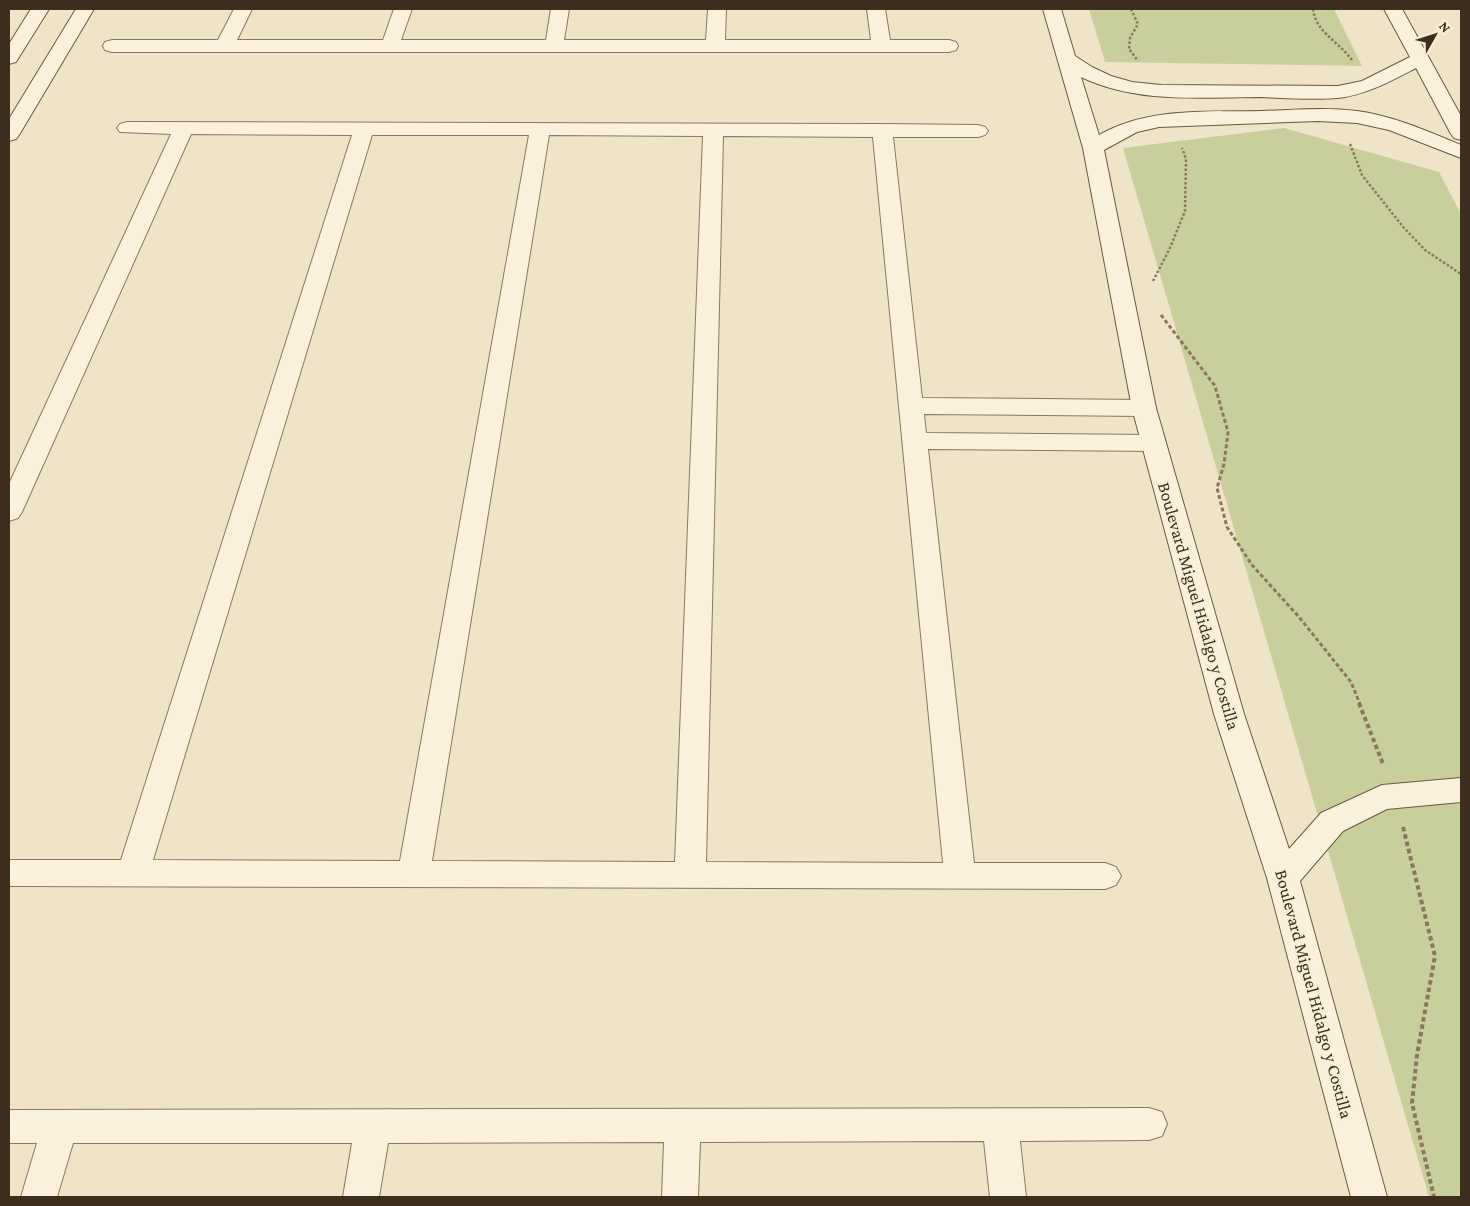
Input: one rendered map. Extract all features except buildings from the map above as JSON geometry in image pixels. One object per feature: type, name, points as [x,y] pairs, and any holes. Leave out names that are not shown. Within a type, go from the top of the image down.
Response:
[{"type":"street","points":[[11,54],[40,9]]},
{"type":"street","points":[[9,135],[45,50],[85,9]]},
{"type":"street","points":[[225,46],[243,9]]},
{"type":"street","points":[[390,46],[403,9]]},
{"type":"street","points":[[554,46],[560,9]]},
{"type":"street","points":[[716,46],[717,9]]},
{"type":"street","points":[[876,9],[881,46]]},
{"type":"street","name":"Boulevard Miguel Hidalgo y Costilla","points":[[1052,9],[1093,148],[1144,408],[1229,714],[1283,878],[1369,1197]]},
{"type":"street","points":[[1393,9],[1461,134]]},
{"type":"street","points":[[112,46],[949,46]]},
{"type":"street","points":[[11,54],[45,50]]},
{"type":"street","points":[[1066,58],[1084,71],[1104,80],[1130,88],[1162,91],[1338,92],[1368,85],[1420,59]]},
{"type":"street","points":[[1093,148],[1120,131],[1147,122],[1171,119],[1318,115],[1357,117],[1395,125],[1461,152]]},
{"type":"street","points":[[127,128],[978,131]]},
{"type":"street","points":[[9,512],[184,128]]},
{"type":"street","points":[[133,874],[364,129]]},
{"type":"street","points":[[414,874],[540,129]]},
{"type":"street","points":[[690,875],[713,130]]},
{"type":"street","points":[[882,130],[960,876]]},
{"type":"street","points":[[911,406],[1144,408]]},
{"type":"street","points":[[915,441],[1154,443]]},
{"type":"street","points":[[1283,878],[1332,822],[1382,797],[1461,790]]},
{"type":"street","points":[[9,874],[1104,876]]},
{"type":"street","points":[[1000,1124],[1008,1197]]},
{"type":"street","points":[[9,1127],[1148,1124]]},
{"type":"street","points":[[361,1197],[373,1126]]},
{"type":"street","points":[[680,1197],[682,1126]]},
{"type":"street","points":[[38,1197],[60,1127]]},
{"type":"path","points":[[1131,9],[1138,24],[1130,38],[1129,49],[1162,91]]},
{"type":"path","points":[[1154,290],[1153,281],[1170,248],[1185,211],[1186,158],[1171,119]]},
{"type":"path","points":[[1155,308],[1215,386],[1228,432],[1224,464],[1217,488],[1226,528],[1252,565],[1299,616],[1351,682],[1395,796],[1435,956],[1417,1055],[1412,1103],[1434,1197]]},
{"type":"green space","points":[[1089,9],[1334,9],[1362,66],[1105,62]]},
{"type":"green space","points":[[1284,128],[1439,172],[1461,214],[1461,1197],[1429,1197],[1123,148]]}]
